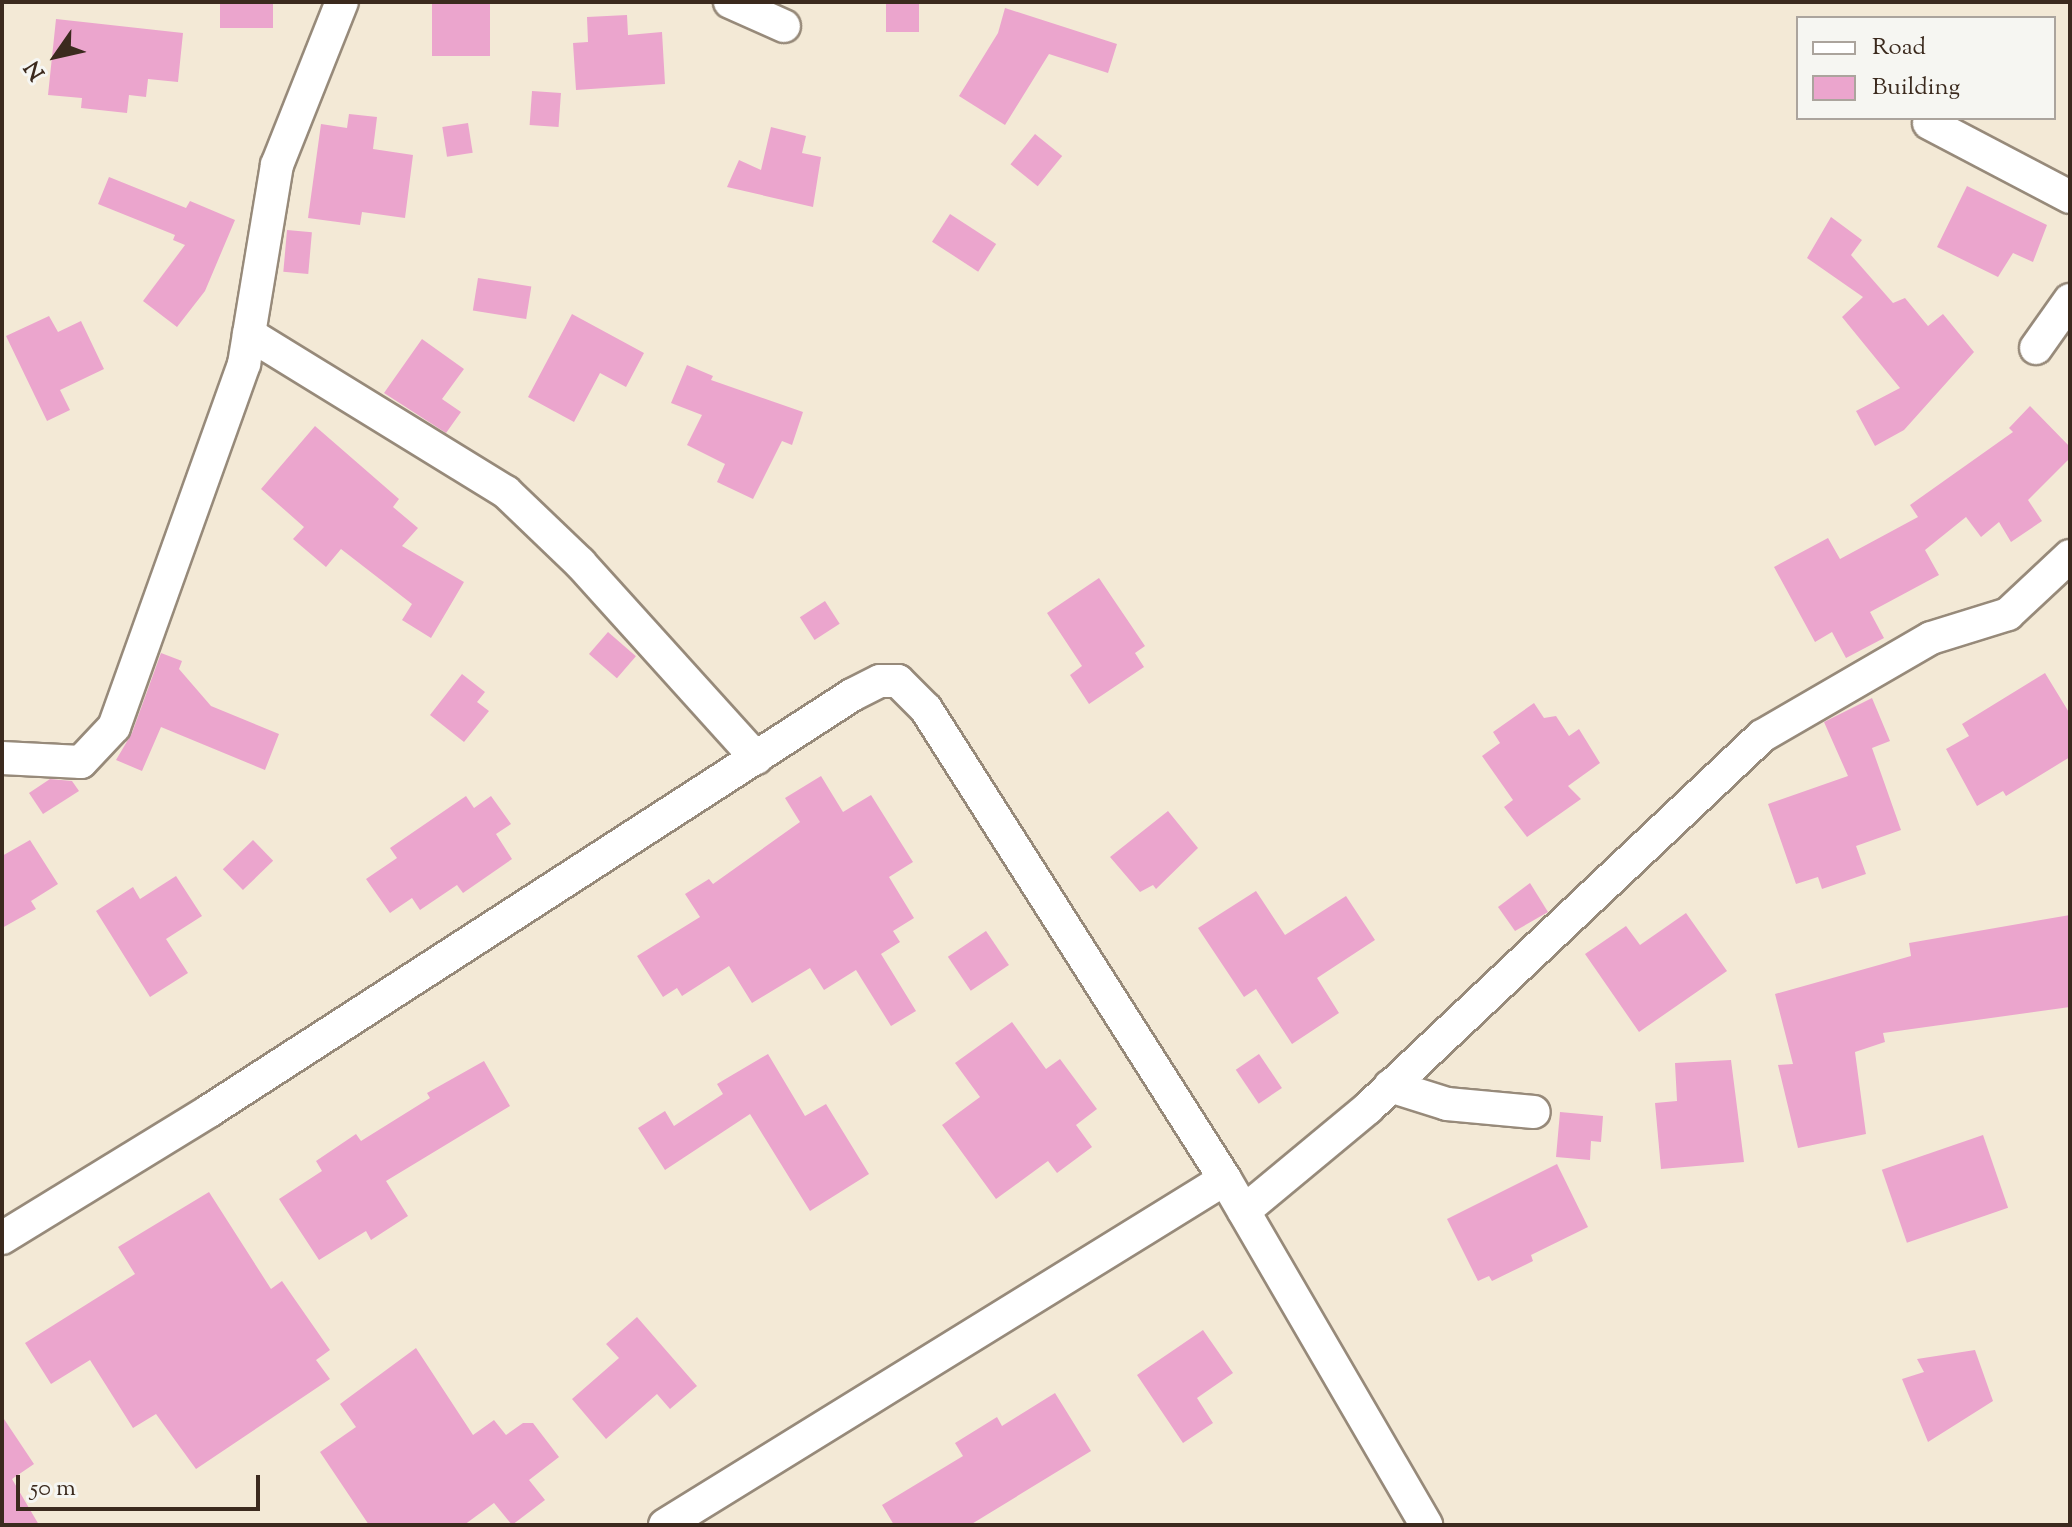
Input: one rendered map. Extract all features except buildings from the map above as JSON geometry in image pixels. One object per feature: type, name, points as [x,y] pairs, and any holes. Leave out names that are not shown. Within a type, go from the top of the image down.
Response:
[{"type":"street","points":[[2,758],[81,762],[114,727],[244,364],[277,165],[342,2]]},
{"type":"street","points":[[730,2],[784,26]]},
{"type":"street","points":[[1929,123],[2070,197]]},
{"type":"street","points":[[2036,348],[2070,300]]},
{"type":"street","points":[[249,334],[506,492],[630,616],[756,758]]},
{"type":"street","points":[[1244,1211],[1390,1086],[1762,736],[1931,638],[2008,614],[2070,556]]},
{"type":"street","points":[[2,1238],[209,1111],[756,758],[880,681],[898,681],[912,689],[1225,1179],[1426,1525]]},
{"type":"street","points":[[1390,1086],[1447,1104],[1534,1112]]},
{"type":"street","points":[[665,1525],[1225,1179]]}]
